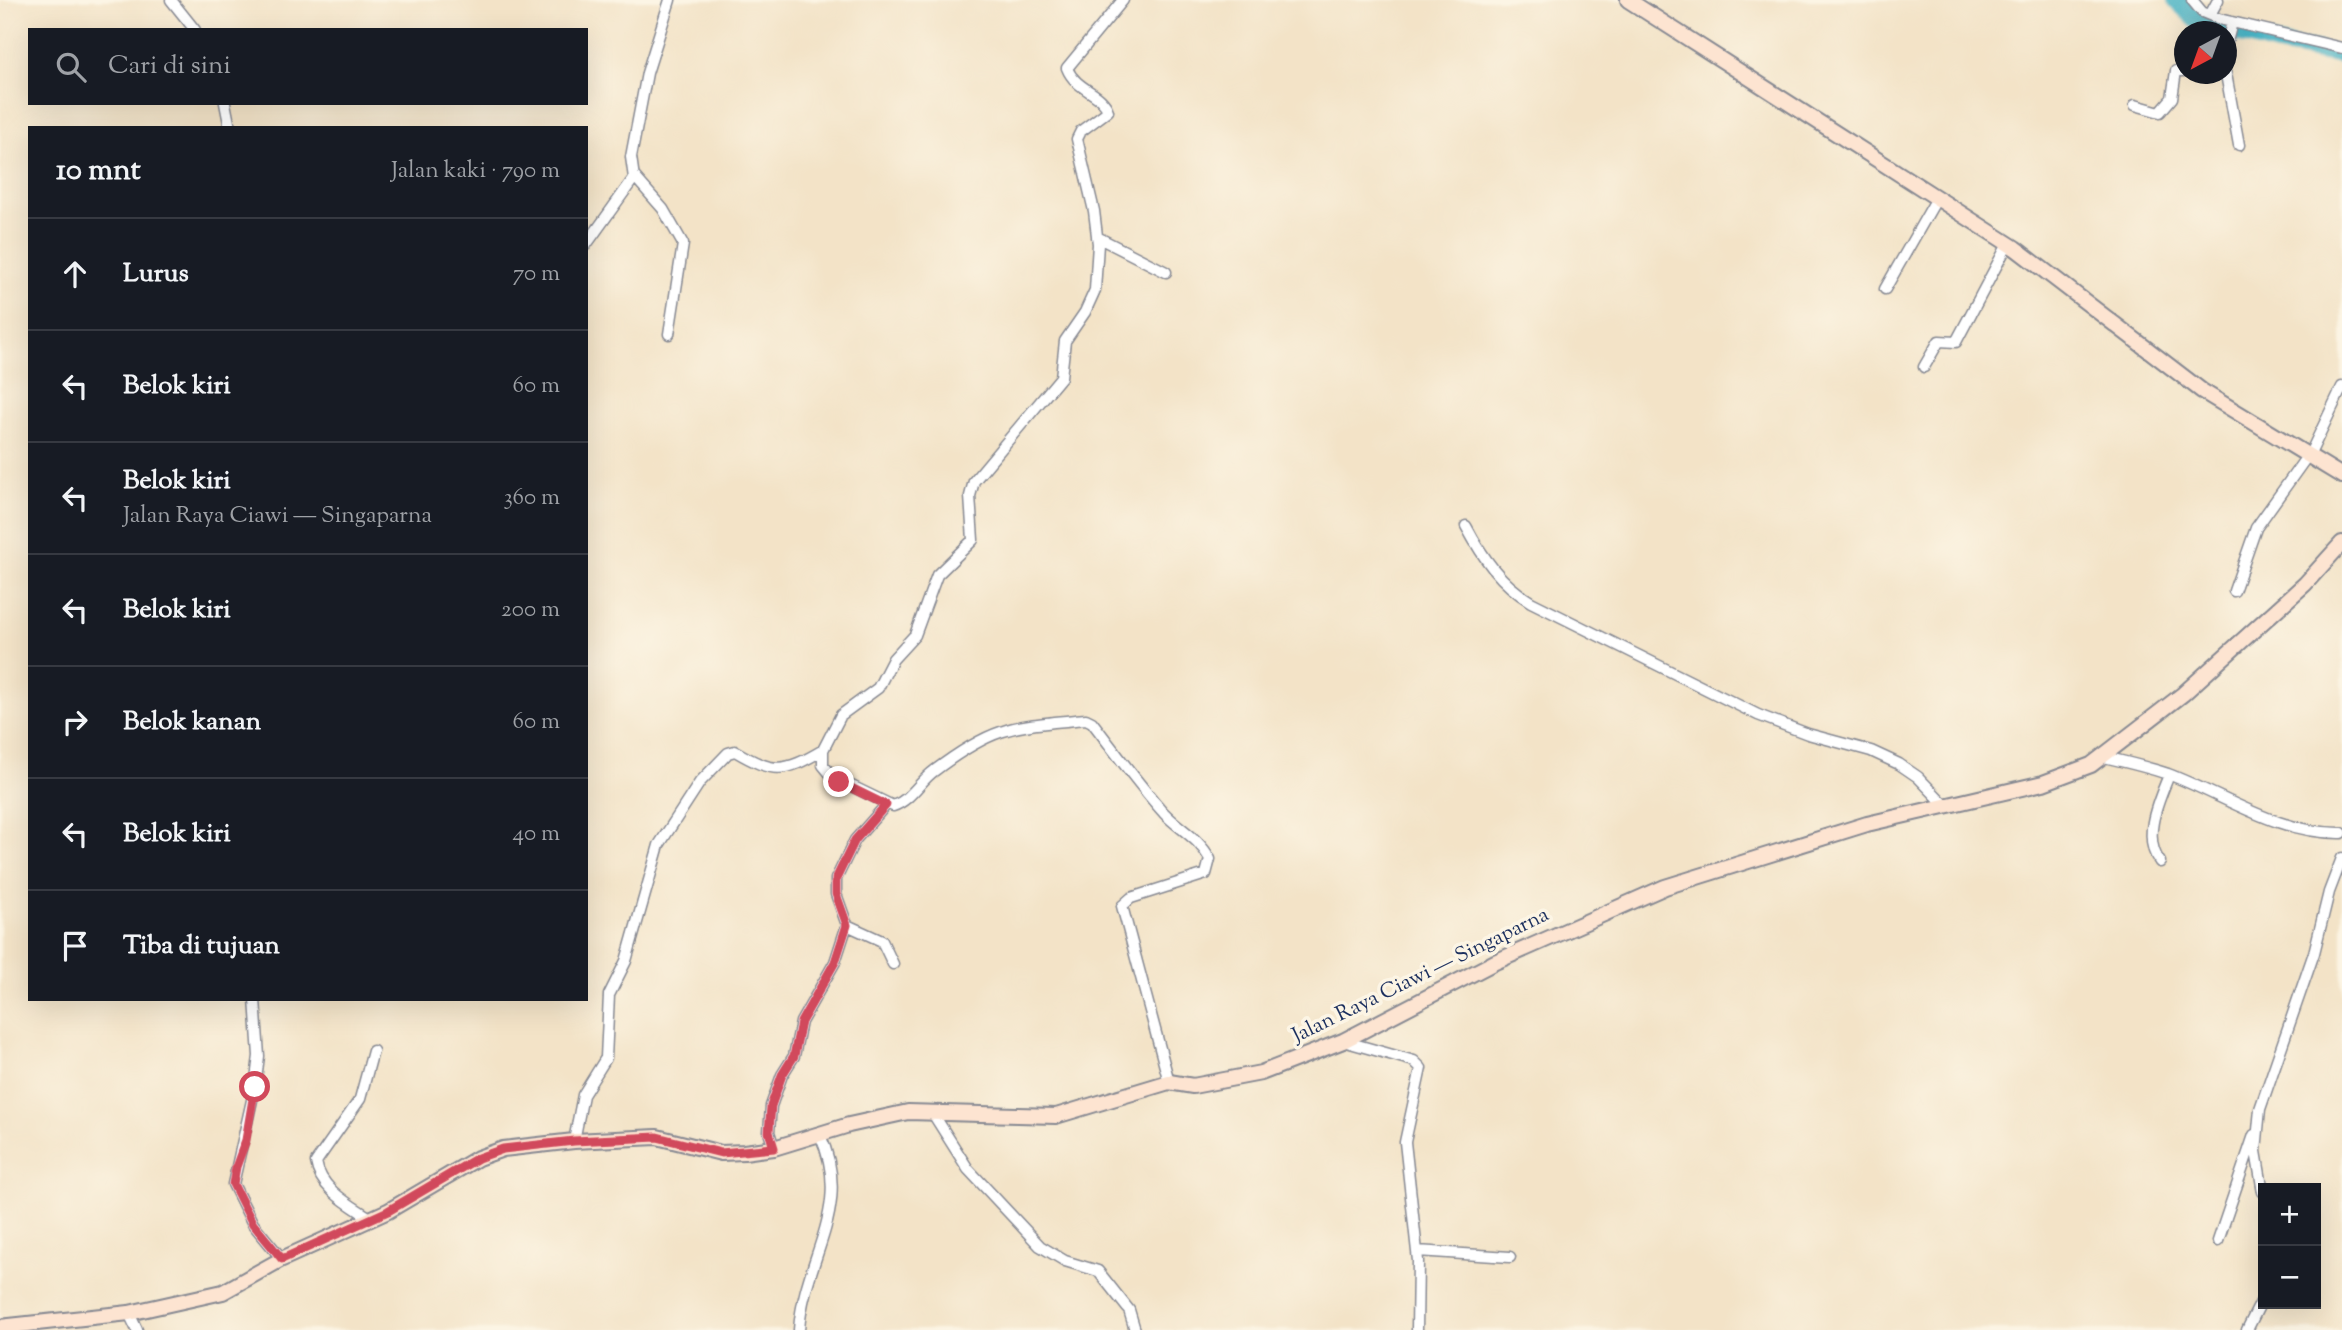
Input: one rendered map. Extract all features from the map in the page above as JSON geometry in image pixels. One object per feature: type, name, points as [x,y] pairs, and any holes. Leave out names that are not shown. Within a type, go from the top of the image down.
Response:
[{"type":"main road","points":[[1628,0],[2008,244],[2202,391],[2342,476]]},
{"type":"main road","name":"Jalan Raya Ciawi — Singaparna","points":[[0,1326],[97,1324],[129,1312],[223,1292],[282,1259],[418,1195],[478,1158],[503,1149],[574,1141],[657,1137],[721,1153],[774,1148],[878,1117],[932,1112],[1056,1116],[1169,1082],[1193,1086],[1261,1073],[1342,1041],[1494,962],[1664,887],[1867,824],[2071,774],[2104,757],[2183,694],[2305,584],[2342,543]]},
{"type":"street","points":[[171,0],[193,28]]},
{"type":"street","points":[[669,334],[683,244],[663,209],[634,176],[631,157],[647,73],[670,0]]},
{"type":"street","points":[[1123,0],[1067,68],[1078,85],[1102,100],[1108,109],[1106,115],[1081,131],[1077,139],[1097,237],[1095,289],[1085,312],[1065,341],[1061,377],[977,474],[970,496],[973,540],[937,575],[915,635],[893,659],[878,688],[841,715],[823,750],[823,765],[833,777],[886,805],[901,803],[933,771],[970,744],[993,733],[1031,723],[1086,719],[1092,722],[1130,776],[1172,822],[1188,831],[1210,859],[1206,874],[1131,898],[1122,906],[1169,1082]]},
{"type":"street","points":[[2192,0],[2202,12],[2216,21]]},
{"type":"street","points":[[2210,15],[2218,0]]},
{"type":"street","points":[[2237,36],[2342,48]]},
{"type":"street","points":[[2134,105],[2161,112],[2172,98],[2174,84]]},
{"type":"street","points":[[2228,84],[2239,145]]},
{"type":"street","points":[[225,105],[230,126]]},
{"type":"street","points":[[588,242],[634,176]]},
{"type":"street","points":[[1885,289],[1937,198]]},
{"type":"street","points":[[1097,237],[1166,272]]},
{"type":"street","points":[[1924,367],[1939,341],[1956,342],[1961,336],[1977,297],[2008,244]]},
{"type":"street","points":[[2234,591],[2256,528],[2309,456],[2342,387]]},
{"type":"street","points":[[1466,526],[1488,566],[1503,582],[1531,602],[1758,715],[1808,734],[1871,751],[1899,764],[1918,777],[1945,805]]},
{"type":"street","points":[[574,1141],[583,1096],[606,1058],[610,992],[626,961],[659,845],[700,782],[728,752],[735,751],[764,766],[780,770],[796,766],[823,750]]},
{"type":"street","points":[[2104,757],[2169,775],[2261,817],[2313,834],[2342,833]]},
{"type":"street","points":[[2160,862],[2154,855],[2153,817],[2169,775]]},
{"type":"street","points":[[774,1148],[769,1132],[771,1106],[782,1075],[794,1056],[801,1022],[835,962],[847,925],[836,894],[836,879],[855,840],[886,805]]},
{"type":"street","points":[[2261,1183],[2256,1151],[2260,1109],[2314,953],[2329,892],[2342,858]]},
{"type":"street","points":[[847,925],[882,941],[893,964]]},
{"type":"street","points":[[256,1001],[258,1056],[255,1087],[246,1140],[233,1184],[253,1224],[282,1259]]},
{"type":"street","points":[[1342,1041],[1414,1062],[1420,1067],[1405,1142],[1417,1251],[1417,1330]]},
{"type":"street","points":[[370,1218],[328,1187],[318,1172],[316,1162],[360,1099],[373,1051]]},
{"type":"street","points":[[932,1112],[951,1146],[976,1178],[1040,1246],[1077,1266],[1090,1267],[1098,1272],[1129,1310],[1135,1330]]},
{"type":"street","points":[[2218,1241],[2243,1161],[2256,1130]]},
{"type":"street","points":[[799,1330],[805,1284],[828,1222],[834,1195],[831,1158],[820,1135]]},
{"type":"street","points":[[1417,1251],[1510,1257]]},
{"type":"street","points":[[2247,1330],[2258,1308]]},
{"type":"street","points":[[129,1312],[137,1330]]},
{"type":"waterway","points":[[2176,0],[2199,22],[2277,44],[2342,55]]},
{"type":"route","points":[[255,1087],[246,1140],[233,1184],[253,1224],[282,1259],[388,1211],[478,1158],[503,1149],[542,1143],[657,1137],[688,1142],[721,1153],[774,1148],[769,1132],[771,1106],[782,1075],[794,1056],[801,1022],[835,962],[847,925],[836,894],[836,879],[855,840],[886,805],[839,782]]}]
